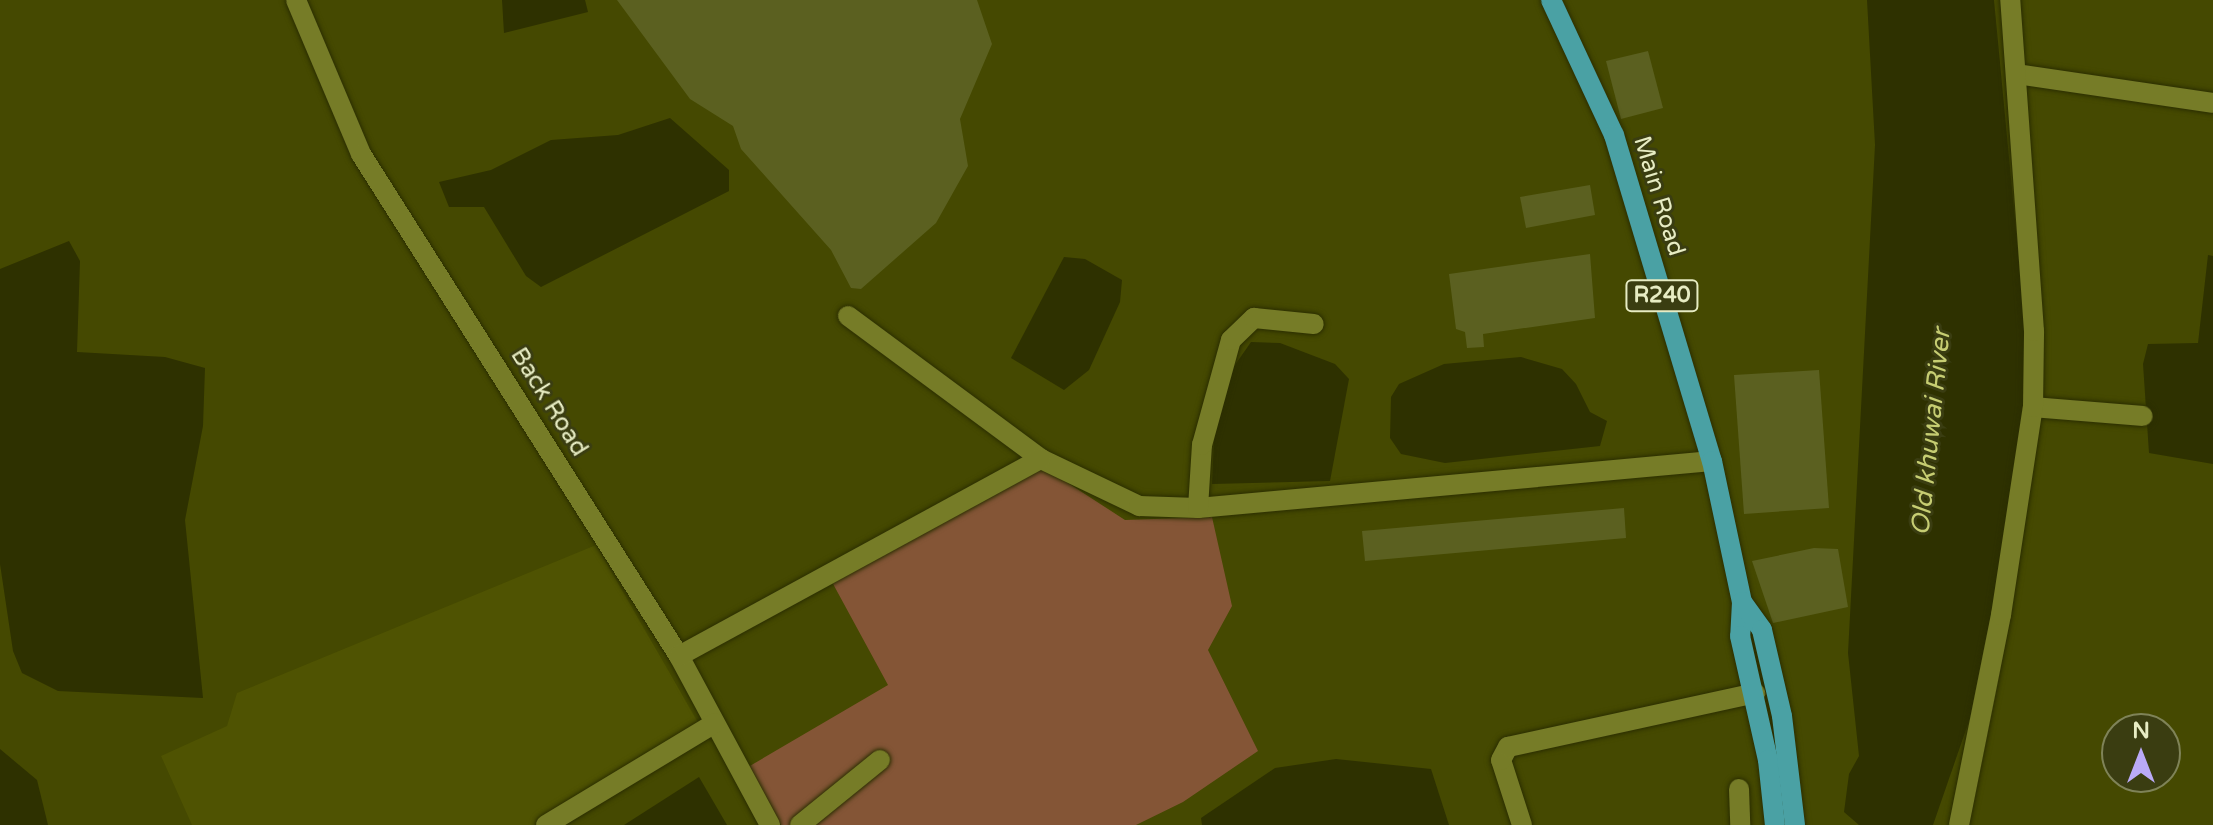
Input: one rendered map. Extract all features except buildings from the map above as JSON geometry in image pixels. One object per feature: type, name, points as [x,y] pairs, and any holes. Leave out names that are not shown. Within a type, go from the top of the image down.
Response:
[{"type":"main road","name":"Main Road","points":[[1551,0],[1614,135],[1712,461],[1742,602],[1740,636],[1755,693],[1775,825]]},
{"type":"main road","name":"Main Road","points":[[1742,602],[1762,630],[1782,716],[1795,825]]},
{"type":"street","name":"Back Road","points":[[296,0],[361,154],[679,656],[770,825]]},
{"type":"street","points":[[1959,825],[2001,615],[2033,407],[2034,331],[2010,0]]},
{"type":"street","points":[[2017,74],[2208,106]]},
{"type":"street","points":[[848,316],[1041,459],[1139,506],[1198,508],[1712,461]]},
{"type":"street","points":[[1198,508],[1202,445],[1231,340],[1254,318],[1314,324]]},
{"type":"street","points":[[2033,407],[2143,416]]},
{"type":"street","points":[[679,656],[1041,459]]},
{"type":"street","points":[[1522,825],[1501,760],[1508,747],[1755,693]]},
{"type":"street","points":[[546,825],[715,723]]},
{"type":"street","points":[[800,825],[880,760]]},
{"type":"street","points":[[1739,789],[1740,825]]},
{"type":"shaded area","points":[[1034,461],[1125,520],[1212,517],[1232,606],[1208,650],[1258,751],[1183,802],[1136,825],[781,825],[743,770],[888,685],[832,582]]},
{"type":"shaded area","points":[[596,545],[703,731],[551,825],[192,825],[161,756],[227,726],[237,693]]},
{"type":"water","points":[[502,0],[585,0],[588,12],[504,33]]},
{"type":"water","name":"Old khuwai River","points":[[1867,0],[1994,0],[2030,378],[1978,695],[1933,825],[1859,825],[1844,812],[1849,774],[1859,756],[1848,653],[1875,145]]},
{"type":"water","points":[[670,118],[729,170],[729,191],[541,287],[526,276],[484,207],[449,207],[439,182],[491,170],[551,140],[618,135]]},
{"type":"water","points":[[69,241],[80,261],[77,352],[165,357],[205,368],[203,426],[185,520],[203,698],[58,691],[22,673],[13,651],[0,564],[0,269]]},
{"type":"water","points":[[2208,255],[2213,256],[2213,464],[2149,453],[2143,364],[2148,344],[2198,343]]},
{"type":"water","points":[[1064,257],[1085,259],[1122,280],[1120,302],[1089,370],[1064,390],[1011,358]]},
{"type":"water","points":[[1251,342],[1280,343],[1335,364],[1349,379],[1330,481],[1212,484],[1215,417],[1228,375]]},
{"type":"water","points":[[1521,357],[1562,369],[1576,384],[1590,412],[1607,421],[1600,446],[1445,463],[1401,454],[1390,438],[1391,397],[1399,384],[1444,364]]},
{"type":"water","points":[[0,749],[37,780],[48,825],[0,825]]},
{"type":"water","points":[[1336,759],[1431,769],[1449,825],[1202,825],[1201,818],[1275,768]]},
{"type":"water","points":[[699,777],[727,825],[624,825]]}]
